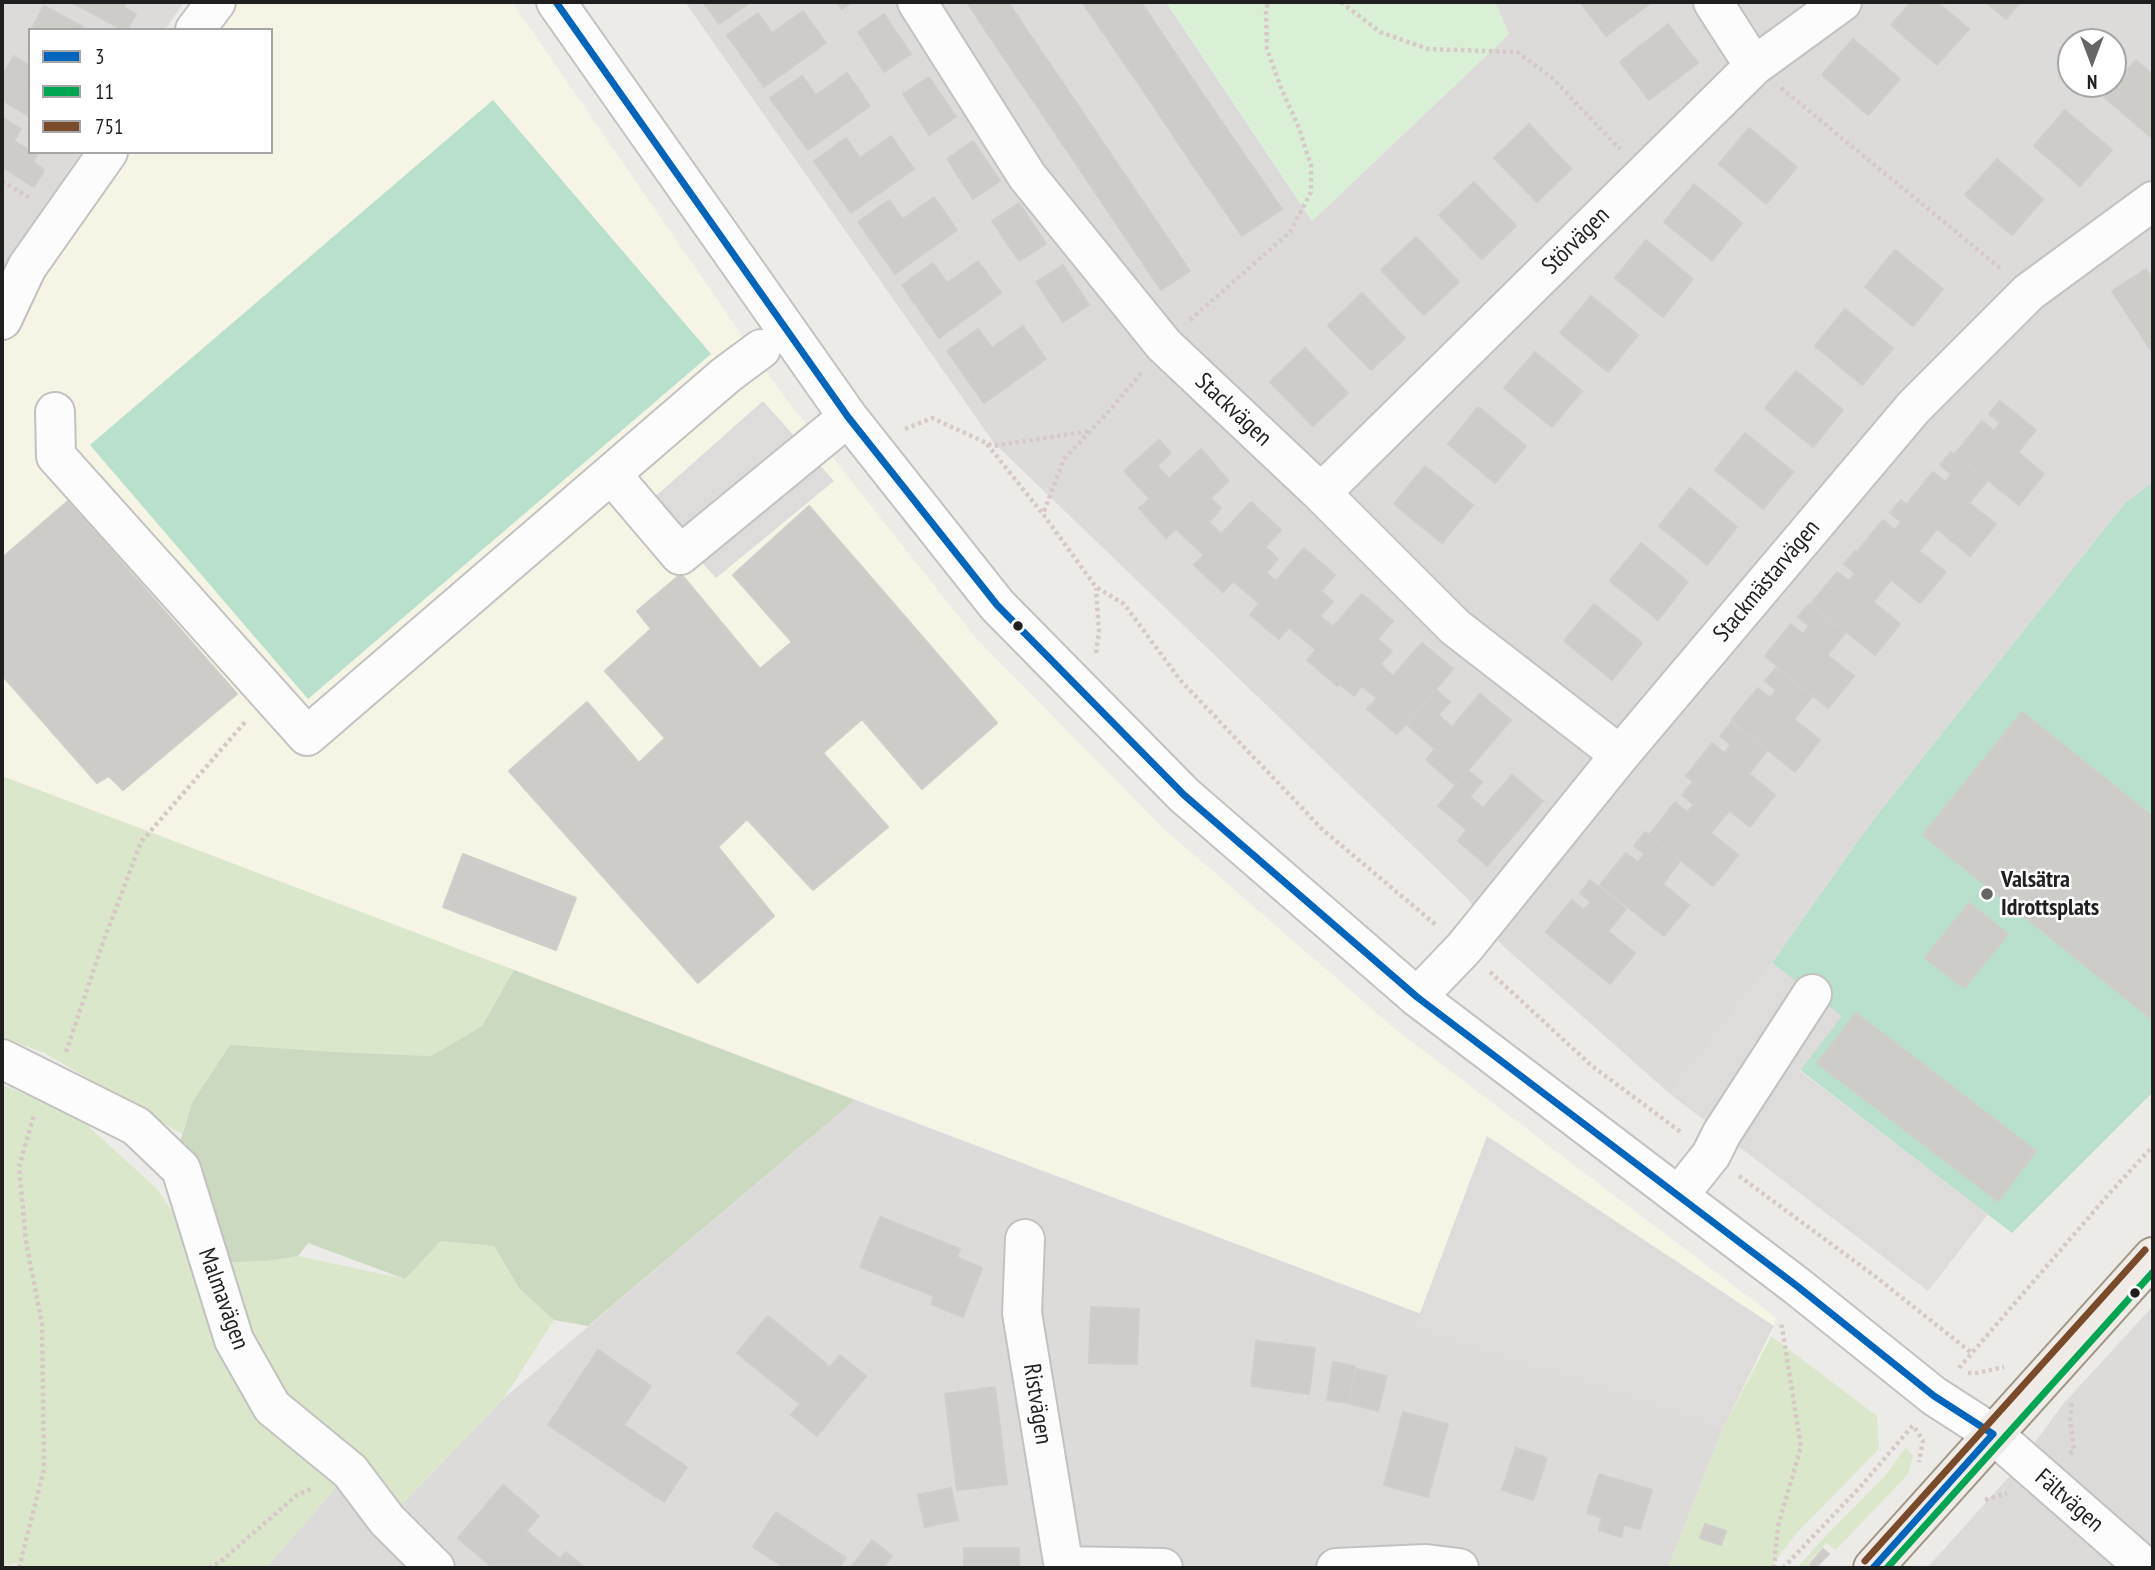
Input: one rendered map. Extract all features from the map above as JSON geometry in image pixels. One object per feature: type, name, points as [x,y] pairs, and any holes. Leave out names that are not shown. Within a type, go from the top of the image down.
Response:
[{"type":"main road","points":[[1873,1568],[2153,1257]]},
{"type":"street","points":[[196,28],[215,2]]},
{"type":"street","name":"Stackvägen","points":[[917,2],[1027,176],[1164,345],[1321,493],[1455,627],[1620,755]]},
{"type":"street","points":[[1713,2],[1754,66]]},
{"type":"street","name":"Störvägen","points":[[1321,493],[1754,66],[1842,2]]},
{"type":"street","name":"Fältvägen","points":[[558,3],[848,417],[997,605],[1184,796],[1417,997],[1797,1286],[1934,1398],[1993,1434],[2146,1568]]},
{"type":"street","points":[[2,320],[27,267],[107,154]]},
{"type":"street","name":"Stackmästarvägen","points":[[1417,997],[1464,948],[1620,755],[1913,408],[2029,292],[2153,201]]},
{"type":"street","points":[[55,412],[56,456],[307,736],[726,375],[761,349]]},
{"type":"street","points":[[611,474],[680,555],[848,417]]},
{"type":"street","points":[[1679,1195],[1712,1155],[1722,1133],[1812,994]]},
{"type":"street","name":"Malmavägen","points":[[2,1059],[136,1126],[181,1169],[234,1340],[272,1407],[350,1471],[387,1520],[435,1568]]},
{"type":"street","name":"Ristvägen","points":[[1025,1239],[1022,1313],[1064,1567]]},
{"type":"street","points":[[1336,1568],[1426,1564],[1459,1568]]},
{"type":"street","points":[[1064,1567],[1163,1568]]},
{"type":"path","points":[[1043,514],[1064,459],[1164,345],[1290,232],[1311,192],[1311,166],[1300,128],[1281,88],[1267,49],[1268,2]]},
{"type":"path","points":[[1341,2],[1380,32],[1428,49],[1517,52],[1551,77],[1645,174]]},
{"type":"path","points":[[1754,66],[2029,292]]},
{"type":"path","points":[[876,451],[897,432],[932,418],[993,446],[1091,431]]},
{"type":"path","points":[[986,443],[1043,514],[1096,587],[1124,604],[1181,681],[1324,831],[1464,948],[1592,1066],[1876,1277],[1973,1354]]},
{"type":"path","points":[[1096,587],[1099,632],[1096,652],[1104,662]]},
{"type":"path","points":[[1783,1568],[1861,1485],[2108,1195],[2153,1146]]},
{"type":"path","points":[[1774,1568],[1778,1526],[1801,1447],[1781,1321]]},
{"type":"path","points":[[1919,1464],[1934,1398],[1977,1373],[2003,1367],[2022,1354],[2045,1376]]},
{"type":"path","points":[[209,1568],[220,1562],[297,1495],[350,1471]]},
{"type":"shaded area","points":[[2,2],[184,2],[166,28],[28,28],[28,154],[81,154],[13,255],[2,280]]},
{"type":"shaded area","points":[[216,2],[512,2],[783,395],[975,637],[1163,828],[1395,1029],[1776,1318],[1771,1336],[1723,1428],[2,776],[2,320],[107,154],[273,154],[273,28],[196,28]]},
{"type":"shaded area","points":[[685,2],[1166,2],[1312,221],[1509,34],[1495,2],[2153,2],[2153,482],[2125,503],[1870,824],[1772,963],[1670,1094],[1502,945],[1468,899],[994,443]]},
{"type":"shaded area","points":[[763,401],[834,481],[716,578],[648,503]]},
{"type":"shaded area","points":[[1772,963],[1842,1016],[1800,1071],[1988,1214],[1928,1291],[1670,1094]]},
{"type":"shaded area","points":[[855,1100],[1723,1428],[1668,1568],[266,1568],[350,1471],[387,1520],[504,1398]]},
{"type":"shaded area","points":[[1487,1136],[1774,1326],[1723,1428],[1414,1329]]},
{"type":"shaded area","points":[[2153,1306],[2153,1568],[1927,1568],[2014,1471],[2063,1404]]},
{"type":"green space","points":[[1166,2],[1495,2],[1509,34],[1312,221]]},
{"type":"green space","points":[[493,100],[711,354],[308,699],[90,445]]},
{"type":"green space","name":"Valsätra Idrottsplats","points":[[2153,482],[2153,1092],[2012,1233],[1800,1070],[1841,1016],[1772,963],[1870,824],[2125,503]]},
{"type":"green space","points":[[2,776],[514,970],[482,1026],[431,1056],[334,1052],[192,1103],[182,1134],[45,1053],[2,1037]]},
{"type":"green space","points":[[514,970],[855,1100],[588,1326],[554,1320],[519,1288],[494,1246],[441,1241],[405,1279],[308,1243],[298,1256],[267,1261],[209,1263],[174,1162],[192,1103],[230,1045],[431,1056],[482,1026]]},
{"type":"green space","points":[[2,1085],[76,1115],[156,1188],[209,1263],[267,1261],[298,1256],[405,1279],[441,1241],[494,1246],[519,1288],[554,1320],[504,1398],[387,1520],[340,1483],[266,1568],[18,1568],[18,1563],[2,1566]]},
{"type":"green space","points":[[1771,1336],[1877,1416],[1879,1449],[1795,1535],[1770,1568],[1668,1568],[1723,1428]]},
{"type":"green space","points":[[1906,1447],[1913,1456],[1908,1474],[1836,1550],[1826,1543],[1808,1563],[1813,1568],[1797,1568],[1884,1477]]},
{"type":"building","points":[[71,2],[127,2],[124,7],[136,14],[128,28],[120,28]]},
{"type":"building","points":[[703,2],[751,2],[719,24]]},
{"type":"building","points":[[837,2],[853,2],[842,9]]},
{"type":"building","points":[[967,2],[1008,2],[1012,8],[983,27]]},
{"type":"building","points":[[1082,2],[1141,2],[1149,14],[1109,41]]},
{"type":"building","points":[[1580,2],[1652,2],[1606,36]]},
{"type":"building","points":[[1911,2],[1937,2],[1969,29],[1937,65],[1891,25]]},
{"type":"building","points":[[1986,2],[2020,2],[2006,19]]},
{"type":"building","points":[[44,6],[83,27],[82,28],[32,28]]},
{"type":"building","points":[[1012,8],[1056,73],[1028,93],[983,27]]},
{"type":"building","points":[[803,11],[826,43],[764,87],[727,35],[758,13],[772,33]]},
{"type":"building","points":[[884,14],[911,54],[884,72],[858,32]]},
{"type":"building","points":[[1149,14],[1192,78],[1153,105],[1109,41]]},
{"type":"building","points":[[1668,24],[1698,63],[1649,100],[1620,62]]},
{"type":"building","points":[[1853,39],[1900,79],[1868,115],[1822,75]]},
{"type":"building","points":[[14,56],[28,65],[28,116],[2,100],[2,76]]},
{"type":"building","points":[[2136,60],[2153,76],[2151,137],[2105,98],[2127,98],[2127,70]]},
{"type":"building","points":[[847,73],[870,106],[808,150],[770,98],[802,76],[816,95]]},
{"type":"building","points":[[1056,73],[1100,138],[1072,158],[1028,93]]},
{"type":"building","points":[[929,77],[956,117],[929,135],[903,94]]},
{"type":"building","points":[[1192,78],[1237,144],[1197,171],[1153,105]]},
{"type":"building","points":[[2065,110],[2112,150],[2080,186],[2034,146]]},
{"type":"building","points":[[2,117],[21,129],[14,141],[28,150],[28,154],[37,155],[33,162],[44,170],[34,187],[2,167]]},
{"type":"building","points":[[1529,124],[1571,169],[1537,202],[1494,158]]},
{"type":"building","points":[[1749,128],[1797,167],[1766,204],[1719,164]]},
{"type":"building","points":[[891,136],[914,169],[851,213],[814,161],[846,138],[860,158]]},
{"type":"building","points":[[1100,138],[1146,206],[1117,225],[1072,158]]},
{"type":"building","points":[[973,141],[1000,181],[973,199],[947,159]]},
{"type":"building","points":[[1237,144],[1282,209],[1242,236],[1197,171]]},
{"type":"building","points":[[1997,159],[2043,199],[2012,235],[1965,195]]},
{"type":"building","points":[[1474,182],[1516,226],[1482,259],[1439,215]]},
{"type":"building","points":[[1694,184],[1742,223],[1712,261],[1664,222]]},
{"type":"building","points":[[934,197],[957,230],[895,274],[858,222],[889,200],[903,219]]},
{"type":"building","points":[[1019,203],[1046,244],[1019,261],[992,221]]},
{"type":"building","points":[[1146,206],[1190,271],[1161,290],[1117,225]]},
{"type":"building","points":[[1416,237],[1459,282],[1424,315],[1381,270]]},
{"type":"building","points":[[1646,240],[1693,279],[1663,317],[1615,278]]},
{"type":"building","points":[[1895,250],[1943,289],[1913,326],[1865,287]]},
{"type":"building","points":[[978,261],[1001,293],[939,338],[902,285],[933,263],[947,283]]},
{"type":"building","points":[[1063,265],[1089,305],[1063,322],[1036,282]]},
{"type":"building","points":[[2146,269],[2153,280],[2153,353],[2112,291]]},
{"type":"building","points":[[1362,293],[1405,338],[1371,370],[1328,326]]},
{"type":"building","points":[[1591,296],[1638,335],[1608,372],[1560,333]]},
{"type":"building","points":[[1845,309],[1893,348],[1862,385],[1815,346]]},
{"type":"building","points":[[1023,326],[1046,359],[984,403],[947,351],[978,329],[992,348]]},
{"type":"building","points":[[1305,348],[1348,393],[1313,426],[1270,382]]},
{"type":"building","points":[[1535,352],[1582,391],[1552,427],[1504,388]]},
{"type":"building","points":[[1796,371],[1843,410],[1813,447],[1765,408]]},
{"type":"building","points":[[2000,401],[2036,430],[2018,452],[2044,474],[2019,505],[1955,454],[1982,421],[1994,431],[2000,423],[1989,414]]},
{"type":"building","points":[[1478,407],[1526,446],[1495,483],[1448,444]]},
{"type":"building","points":[[1745,433],[1793,472],[1763,509],[1715,470]]},
{"type":"building","points":[[1159,440],[1171,453],[1157,466],[1169,479],[1201,449],[1229,481],[1166,538],[1139,508],[1150,499],[1124,471]]},
{"type":"building","points":[[1951,452],[1987,481],[1969,503],[1996,524],[1970,556],[1907,504],[1933,472],[1945,482],[1951,474],[1940,465]]},
{"type":"building","points":[[1425,466],[1473,505],[1442,543],[1394,504]]},
{"type":"building","points":[[1690,488],[1737,527],[1707,565],[1659,526]]},
{"type":"building","points":[[1210,498],[1221,508],[1209,522],[1221,534],[1251,502],[1281,530],[1223,592],[1194,565],[1204,555],[1176,529]]},
{"type":"building","points":[[1901,500],[1937,529],[1919,551],[1946,572],[1920,603],[1857,552],[1883,520],[1895,530],[1901,522],[1890,513]]},
{"type":"building","points":[[68,501],[237,694],[123,790],[109,776],[97,783],[2,675],[2,558]]},
{"type":"building","points":[[809,506],[997,723],[922,789],[862,719],[823,753],[888,827],[813,890],[747,819],[718,847],[774,916],[698,983],[509,771],[587,702],[639,763],[665,738],[605,671],[651,629],[637,611],[681,574],[760,669],[792,642],[733,575]]},
{"type":"building","points":[[1641,543],[1688,582],[1658,620],[1610,581]]},
{"type":"building","points":[[1265,547],[1278,559],[1266,573],[1276,581],[1304,548],[1335,575],[1279,639],[1250,615],[1259,603],[1233,581]]},
{"type":"building","points":[[1855,551],[1891,580],[1873,602],[1900,624],[1875,655],[1811,604],[1837,572],[1849,581],[1855,573],[1844,564]]},
{"type":"building","points":[[1321,591],[1333,602],[1320,616],[1333,627],[1362,594],[1393,621],[1337,686],[1307,660],[1316,650],[1290,628]]},
{"type":"building","points":[[1594,604],[1642,643],[1612,680],[1564,641]]},
{"type":"building","points":[[1809,604],[1845,633],[1827,655],[1854,676],[1828,708],[1765,656],[1791,624],[1803,634],[1809,626],[1798,617]]},
{"type":"building","points":[[1378,639],[1392,651],[1380,664],[1393,676],[1422,643],[1453,669],[1397,734],[1367,709],[1377,698],[1362,686],[1354,696],[1339,684]]},
{"type":"building","points":[[1776,668],[1812,697],[1794,719],[1820,740],[1795,772],[1731,720],[1758,688],[1770,698],[1776,690],[1765,681]]},
{"type":"building","points":[[1436,690],[1450,702],[1438,715],[1452,727],[1480,694],[1511,720],[1455,785],[1426,760],[1435,749],[1407,725]]},
{"type":"building","points":[[2022,712],[2153,817],[2153,1020],[1923,835]]},
{"type":"building","points":[[1731,723],[1767,751],[1749,774],[1775,795],[1750,827],[1686,776],[1712,743],[1724,753],[1731,745],[1720,736]]},
{"type":"building","points":[[1468,771],[1482,782],[1470,797],[1483,808],[1512,775],[1543,801],[1487,866],[1458,841],[1467,830],[1438,806]]},
{"type":"building","points":[[1693,782],[1729,811],[1711,833],[1738,855],[1713,886],[1649,835],[1675,802],[1687,812],[1694,805],[1682,795]]},
{"type":"building","points":[[1645,832],[1680,861],[1663,884],[1689,905],[1664,936],[1600,885],[1626,853],[1638,862],[1645,854],[1634,846]]},
{"type":"building","points":[[463,854],[576,898],[556,950],[443,907]]},
{"type":"building","points":[[1590,880],[1626,909],[1608,931],[1635,953],[1610,984],[1546,932],[1572,900],[1584,910],[1591,902],[1580,893]]},
{"type":"building","points":[[1969,903],[2008,934],[1964,988],[1925,958]]},
{"type":"building","points":[[1856,1013],[2036,1151],[1998,1201],[1817,1063]]},
{"type":"building","points":[[880,1217],[960,1249],[957,1257],[982,1268],[963,1317],[931,1304],[934,1296],[860,1267]]},
{"type":"building","points":[[1091,1307],[1139,1309],[1137,1364],[1089,1363]]},
{"type":"building","points":[[768,1316],[830,1367],[800,1404],[737,1353]]},
{"type":"building","points":[[1256,1341],[1315,1348],[1309,1394],[1251,1386]]},
{"type":"building","points":[[598,1350],[651,1386],[624,1425],[687,1467],[664,1502],[548,1425]]},
{"type":"building","points":[[840,1355],[866,1376],[817,1436],[791,1415]]},
{"type":"building","points":[[1333,1362],[1355,1366],[1348,1403],[1327,1400]]},
{"type":"building","points":[[1357,1369],[1387,1376],[1378,1411],[1348,1403]]},
{"type":"building","points":[[995,1387],[1007,1484],[957,1490],[945,1394]]},
{"type":"building","points":[[1403,1412],[1448,1424],[1428,1497],[1384,1485]]},
{"type":"building","points":[[1516,1448],[1547,1458],[1533,1500],[1502,1490]]},
{"type":"building","points":[[1599,1474],[1652,1490],[1640,1529],[1624,1525],[1621,1537],[1599,1530],[1602,1518],[1587,1513]]},
{"type":"building","points":[[503,1485],[539,1516],[526,1531],[560,1559],[552,1568],[493,1568],[458,1538]]},
{"type":"building","points":[[951,1488],[958,1520],[925,1527],[918,1495]]},
{"type":"building","points":[[776,1512],[846,1558],[839,1568],[785,1568],[753,1547]]},
{"type":"building","points":[[1705,1524],[1726,1531],[1721,1545],[1700,1538]]},
{"type":"building","points":[[872,1540],[892,1556],[883,1568],[850,1568]]},
{"type":"building","points":[[964,1548],[1019,1548],[1019,1568],[964,1568]]},
{"type":"building","points":[[1823,1549],[1829,1554],[1815,1568],[1810,1564]]},
{"type":"building","points":[[566,1552],[585,1568],[552,1568]]},
{"type":"transit line","name":"3","points":[[556,2],[848,417],[997,605],[1184,795],[1417,997],[1797,1286],[1934,1396],[1993,1434]]},
{"type":"transit line","name":"751","points":[[1865,1561],[2145,1250]]},
{"type":"transit line","name":"11","points":[[1887,1568],[2153,1272]]},
{"type":"transit line","name":"3","points":[[1873,1568],[1993,1434]]},
{"type":"place","name":"Valsätra Idrottsplats","points":[[1987,894]]}]
